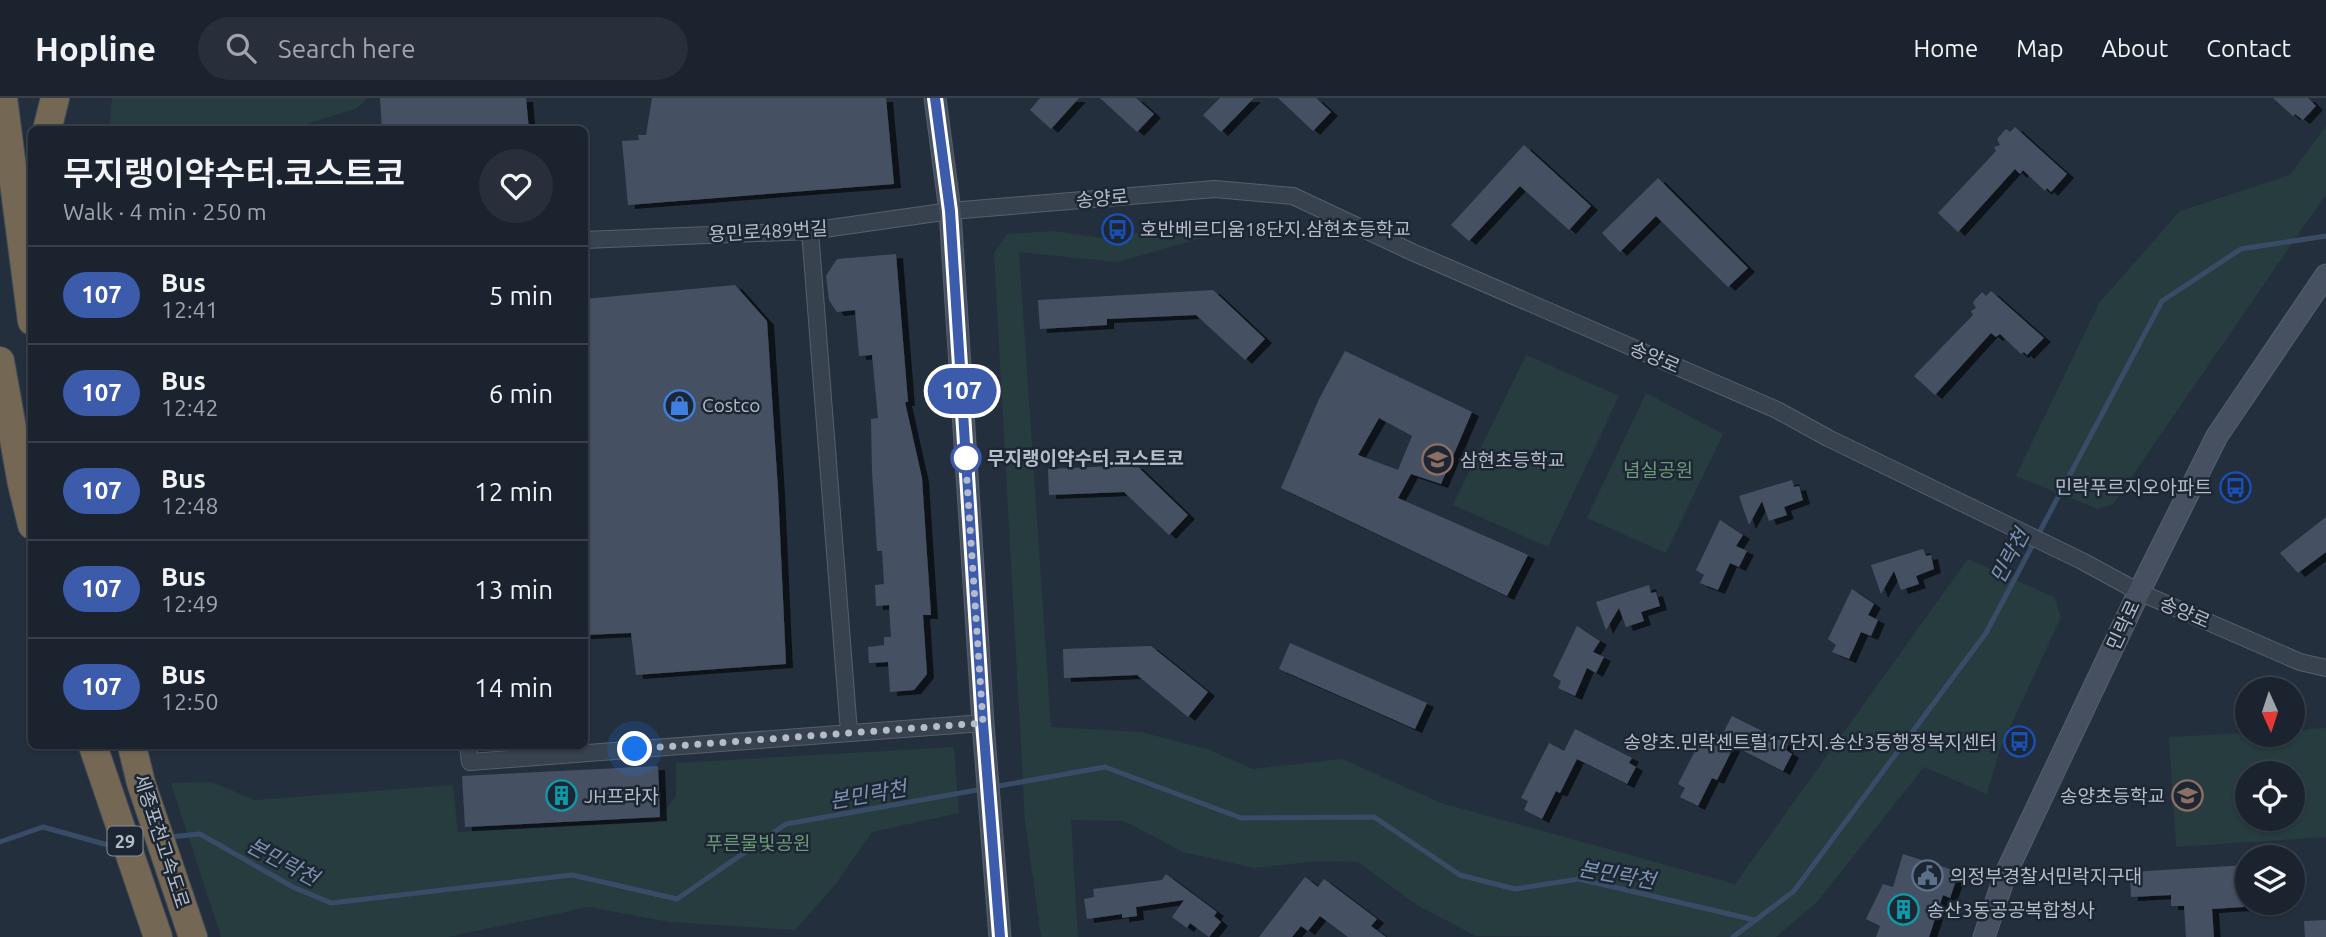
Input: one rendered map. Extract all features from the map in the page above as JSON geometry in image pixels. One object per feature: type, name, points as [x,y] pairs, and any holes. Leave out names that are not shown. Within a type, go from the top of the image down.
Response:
[{"type":"highway","points":[[3,98],[28,301]]},
{"type":"highway","points":[[48,126],[55,98]]},
{"type":"highway","points":[[0,361],[28,509]]},
{"type":"highway","name":"세종포천고속도로","points":[[94,749],[158,937]]},
{"type":"highway","name":"세종포천고속도로","points":[[133,749],[141,783],[193,937]]},
{"type":"street","points":[[935,98],[950,211],[983,723],[1000,937]]},
{"type":"street","name":"송양로","points":[[950,211],[1215,188],[1293,196],[1412,252],[1777,410],[1828,438],[2139,592],[2300,662],[2326,668]]},
{"type":"street","name":"용민로489번길","points":[[588,240],[810,231],[950,211]]},
{"type":"street","points":[[810,231],[849,732]]},
{"type":"street","name":"민락로","points":[[1984,937],[2005,875],[2139,592],[2217,436],[2326,275]]},
{"type":"street","points":[[468,749],[470,762],[983,723]]},
{"type":"green space","points":[[112,98],[368,98],[357,108],[307,126],[109,126]]},
{"type":"green space","points":[[2326,126],[2326,194],[2113,504],[2098,509],[2016,476],[2099,303],[2180,211],[2290,175]]},
{"type":"green space","points":[[1187,223],[1229,231],[1116,262],[1019,252],[1051,727],[1141,732],[1207,749],[1253,769],[1342,759],[1441,803],[1735,884],[1968,559],[2054,597],[2061,617],[2000,749],[1987,794],[1924,767],[1817,902],[1776,937],[1476,936],[1417,905],[1358,862],[1318,861],[1255,868],[1183,852],[1124,821],[1071,820],[1078,937],[1041,937],[1025,820],[994,253],[1007,234],[1053,231],[1109,239]]},
{"type":"green space","points":[[1526,355],[1619,396],[1548,547],[1453,505]]},
{"type":"green space","name":"념실공원","points":[[1646,393],[1723,434],[1666,553],[1587,518]]},
{"type":"green space","points":[[2326,728],[2326,837],[2176,847],[2169,737],[2235,734],[2235,747],[2305,747],[2305,729]]},
{"type":"green space","name":"푸른물빛공원","points":[[954,747],[959,813],[872,832],[835,885],[795,930],[669,922],[589,907],[448,937],[221,937],[171,783],[211,782],[255,800],[453,785],[458,832],[657,822],[676,796],[676,763]]},
{"type":"building","points":[[380,98],[526,98],[529,126],[382,126]]},
{"type":"building","points":[[652,98],[886,98],[894,184],[628,205],[622,141],[639,140],[638,135],[646,135]]},
{"type":"building","points":[[1040,98],[1079,98],[1051,129],[1030,110]]},
{"type":"building","points":[[1100,98],[1136,98],[1154,114],[1137,132]]},
{"type":"building","points":[[1220,98],[1254,98],[1221,132],[1203,115]]},
{"type":"building","points":[[1278,98],[1316,98],[1331,112],[1313,131]]},
{"type":"building","points":[[2273,98],[2308,98],[2316,106],[2303,120],[2295,114],[2293,116]]},
{"type":"building","points":[[2015,127],[2067,174],[2051,192],[2047,188],[2045,191],[2023,170],[2020,174],[2015,169],[1958,232],[1938,213],[1996,151],[1994,147],[2000,145],[1997,139],[2006,129],[2010,132]]},
{"type":"building","points":[[1524,145],[1591,206],[1569,230],[1520,186],[1469,241],[1451,225]]},
{"type":"building","points":[[1658,178],[1748,268],[1728,287],[1656,216],[1620,252],[1602,233]]},
{"type":"building","points":[[896,254],[908,402],[905,402],[922,478],[931,615],[923,615],[927,674],[914,690],[890,692],[888,662],[869,663],[868,647],[884,645],[884,637],[891,637],[889,605],[876,606],[875,585],[884,584],[882,551],[877,551],[872,471],[871,419],[878,418],[872,355],[859,356],[855,310],[837,312],[829,300],[826,276],[837,259]]},
{"type":"building","name":"Costco","points":[[735,285],[767,321],[786,664],[636,675],[631,633],[588,635],[588,299]]},
{"type":"building","points":[[1213,290],[1265,339],[1245,360],[1196,315],[1107,319],[1107,325],[1040,329],[1038,300]]},
{"type":"building","points":[[1991,291],[2044,338],[2027,355],[2024,352],[2021,354],[2000,334],[1996,337],[1991,333],[1935,395],[1914,376],[1973,315],[1971,311],[1976,308],[1973,302],[1982,292],[1986,296]]},
{"type":"building","points":[[1345,351],[1472,412],[1441,484],[1411,474],[1398,498],[1528,555],[1507,596],[1281,488],[1319,399]],"holes":[[[1379,418],[1412,436],[1398,470],[1358,455]]]},
{"type":"building","points":[[1136,465],[1188,515],[1169,535],[1124,492],[1049,495],[1048,469]]},
{"type":"building","points":[[1792,480],[1794,487],[1799,486],[1803,500],[1784,507],[1787,515],[1769,521],[1762,501],[1749,525],[1739,496]]},
{"type":"building","points":[[2326,517],[2326,552],[2298,573],[2280,553]]},
{"type":"building","points":[[1720,520],[1743,535],[1736,546],[1747,551],[1739,567],[1730,563],[1718,590],[1700,583],[1704,575],[1696,570]]},
{"type":"building","points":[[1923,549],[1926,556],[1931,555],[1934,569],[1916,576],[1919,584],[1901,590],[1894,571],[1881,594],[1871,565]]},
{"type":"building","points":[[1649,585],[1651,593],[1656,592],[1660,606],[1641,612],[1644,621],[1626,627],[1619,608],[1606,630],[1596,602]]},
{"type":"building","points":[[1852,589],[1874,604],[1868,615],[1878,620],[1871,636],[1861,632],[1849,659],[1832,652],[1836,645],[1828,639]]},
{"type":"building","points":[[1577,626],[1600,641],[1593,652],[1604,657],[1596,673],[1587,668],[1575,696],[1558,688],[1561,681],[1553,676]]},
{"type":"building","points":[[1290,643],[1427,703],[1415,729],[1279,669]]},
{"type":"building","points":[[1151,646],[1208,692],[1188,717],[1137,675],[1064,678],[1063,649]]},
{"type":"building","points":[[1732,716],[1788,744],[1786,750],[1792,754],[1783,771],[1734,746],[1717,780],[1712,778],[1698,806],[1680,797],[1685,788],[1678,784],[1706,730],[1721,737]]},
{"type":"building","points":[[1575,729],[1632,758],[1629,763],[1636,767],[1627,784],[1577,759],[1560,793],[1556,791],[1542,819],[1524,810],[1528,801],[1521,798],[1549,743],[1564,751]]},
{"type":"building","name":"JH프라자","points":[[658,766],[660,817],[465,827],[462,776]]},
{"type":"building","points":[[1903,854],[1959,872],[1950,898],[1943,895],[1929,937],[1876,937],[1880,926],[1866,919],[1883,884],[1893,887]]},
{"type":"building","points":[[2235,866],[2235,908],[2212,909],[2214,937],[2186,937],[2184,906],[2171,906],[2171,895],[2131,897],[2130,872]]},
{"type":"building","points":[[1166,874],[1217,912],[1214,916],[1221,922],[1209,937],[1190,923],[1187,928],[1172,917],[1184,900],[1136,907],[1137,916],[1122,918],[1122,914],[1087,919],[1084,899],[1094,897],[1093,889],[1162,880]]},
{"type":"building","points":[[1305,877],[1318,887],[1324,879],[1377,919],[1371,926],[1386,937],[1348,937],[1320,916],[1308,931],[1301,926],[1292,937],[1259,937]]},
{"type":"building","points":[[2326,920],[2326,937],[2305,937],[2304,921]]},
{"type":"waterway","name":"민락천","points":[[1733,937],[1794,891],[1986,633],[2162,301],[2241,249],[2326,236]]},
{"type":"waterway","name":"본민락천","points":[[993,787],[1105,767],[1241,818],[1374,817],[1460,875],[1515,889],[1579,879],[1755,920]]},
{"type":"waterway","name":"본민락천","points":[[169,837],[200,834],[293,887],[331,903],[572,875],[677,899],[786,824],[983,789]]},
{"type":"waterway","name":"본민락천","points":[[0,842],[43,827],[108,845],[118,844]]},
{"type":"bus line","name":"107","points":[[935,98],[950,211],[983,723],[1000,937]]},
{"type":"place","name":"호반베르디움18단지.삼현초등학교","points":[[1117,229]]},
{"type":"place","name":"Costco","points":[[679,405]]},
{"type":"place","name":"무지랭이약수터.코스트코","points":[[966,458]]},
{"type":"place","name":"삼현초등학교","points":[[1437,460]]},
{"type":"place","name":"민락푸르지오아파트","points":[[2235,487]]},
{"type":"place","name":"송양초.민락센트럴17단지.송산3동행정복지센터","points":[[2020,742]]},
{"type":"place","name":"JH프라자","points":[[561,796]]},
{"type":"place","name":"송양초등학교","points":[[2188,796]]},
{"type":"place","name":"의정부경찰서민락지구대","points":[[1927,876]]},
{"type":"place","name":"송산3동공공복합청사","points":[[1904,910]]},
{"type":"route","points":[[635,749],[983,723],[965,451],[966,458]]}]
